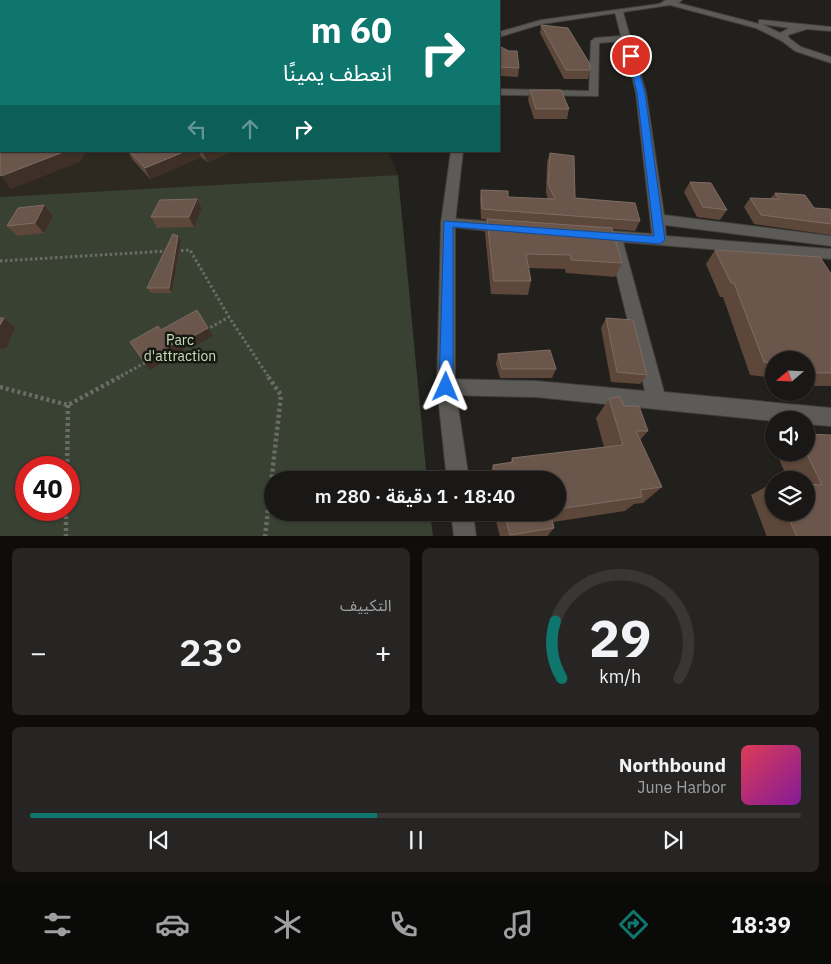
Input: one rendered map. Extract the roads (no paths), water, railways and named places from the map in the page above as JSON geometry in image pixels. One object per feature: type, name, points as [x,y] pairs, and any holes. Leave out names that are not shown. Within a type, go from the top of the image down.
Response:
[{"type":"street","points":[[658,0],[675,1],[767,23],[831,29]]},
{"type":"street","points":[[500,35],[541,22],[619,12],[675,1],[764,28],[785,39],[798,49],[831,60]]},
{"type":"street","points":[[619,12],[641,93],[660,240]]},
{"type":"street","points":[[785,39],[784,34],[789,30],[800,27]]},
{"type":"street","points":[[500,92],[594,94],[595,41],[626,38]]},
{"type":"street","points":[[457,152],[448,224],[446,387],[457,471]]},
{"type":"street","points":[[657,219],[831,241]]},
{"type":"street","points":[[448,224],[516,228]]},
{"type":"street","points":[[657,400],[609,235],[831,254]]},
{"type":"street","points":[[446,387],[536,389],[831,417]]},
{"type":"street","points":[[463,521],[465,536]]},
{"type":"park label","name":"Parc d'attraction","points":[[180,348]]}]
